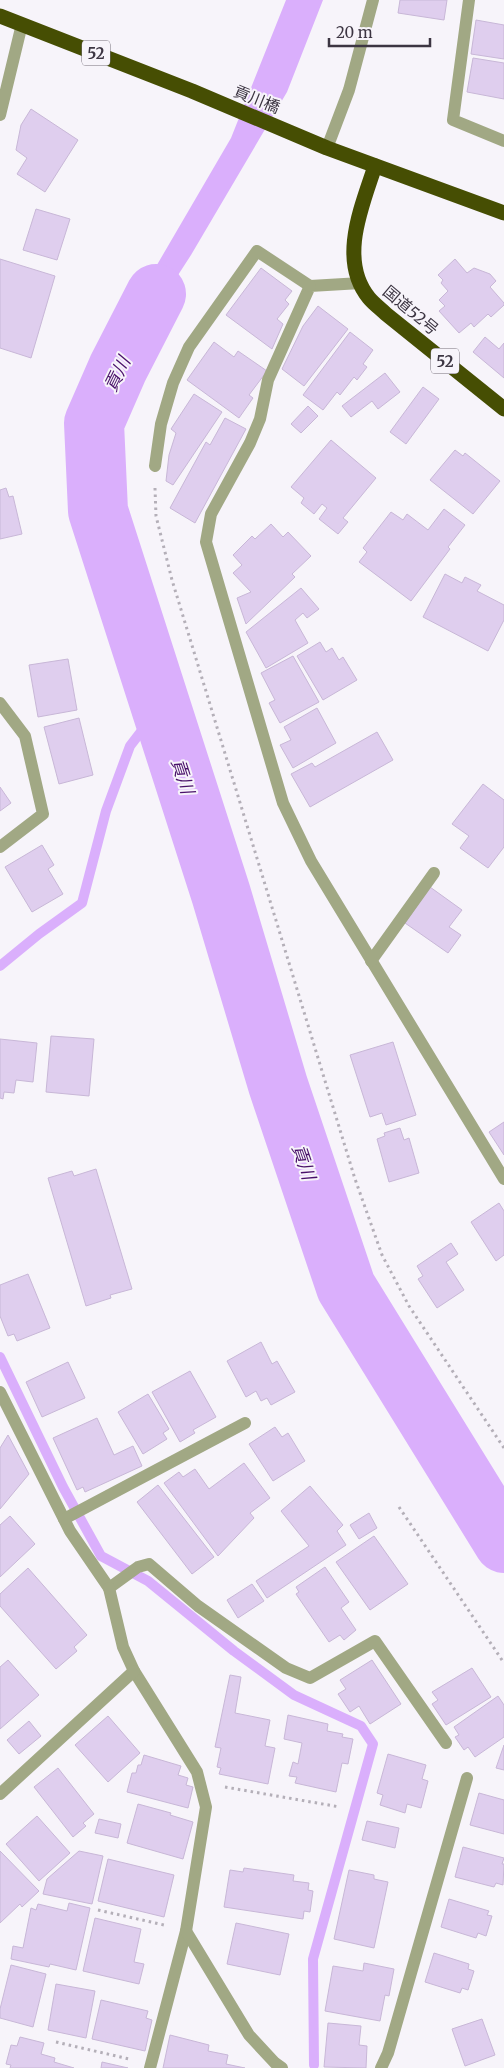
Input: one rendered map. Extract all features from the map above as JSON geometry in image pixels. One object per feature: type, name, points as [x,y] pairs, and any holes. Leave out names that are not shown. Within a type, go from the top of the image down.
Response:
[{"type":"highway","name":"52","points":[[0,16],[22,24]]},
{"type":"highway","name":"貢川橋","points":[[22,24],[192,91],[327,148]]},
{"type":"highway","name":"52","points":[[327,148],[504,213]]},
{"type":"highway","name":"国道52号","points":[[375,166],[356,224],[355,268],[368,297],[386,314],[504,409]]},
{"type":"street","points":[[327,148],[349,90],[373,0]]},
{"type":"street","points":[[469,0],[453,120],[504,141]]},
{"type":"street","points":[[0,115],[22,24]]},
{"type":"street","points":[[154,466],[161,424],[173,383],[189,347],[257,251],[310,286],[361,282]]},
{"type":"street","points":[[310,286],[268,380],[260,419],[250,443],[211,514],[206,542],[283,804],[311,861],[504,1179]]},
{"type":"street","points":[[0,703],[25,736],[43,814],[0,847]]},
{"type":"street","points":[[371,961],[434,873]]},
{"type":"street","points":[[0,1392],[67,1518],[109,1588],[123,1647],[134,1670],[197,1772],[206,1807],[186,1931],[151,2066]]},
{"type":"street","points":[[67,1518],[245,1423]]},
{"type":"street","points":[[109,1588],[138,1567],[149,1564],[206,1611],[286,1668],[310,1678],[375,1641],[446,1744]]},
{"type":"street","points":[[0,1794],[134,1670]]},
{"type":"street","points":[[381,2068],[391,2044],[467,1778]]},
{"type":"street","points":[[186,1931],[249,2035],[282,2068]]},
{"type":"path","points":[[154,466],[156,516],[172,580],[355,1179],[382,1255],[409,1306],[504,1448]]},
{"type":"path","points":[[399,1507],[504,1664]]},
{"type":"path","points":[[200,1782],[340,1807]]},
{"type":"path","points":[[98,1910],[186,1931]]},
{"type":"path","points":[[56,2042],[151,2066]]},
{"type":"shaded area","points":[[286,0],[323,0],[287,92],[191,255],[118,368],[147,282],[231,138]]},
{"type":"building","points":[[400,0],[447,0],[444,20],[398,13]]},
{"type":"building","points":[[476,20],[504,25],[504,59],[471,54]]},
{"type":"building","points":[[473,58],[504,63],[504,99],[467,92]]},
{"type":"building","points":[[31,109],[78,140],[45,192],[17,174],[27,158],[16,150],[21,125]]},
{"type":"building","points":[[36,209],[70,219],[57,260],[23,250]]},
{"type":"building","points":[[0,259],[55,276],[31,358],[0,348]]},
{"type":"building","points":[[455,259],[467,273],[474,268],[490,274],[496,281],[490,287],[504,303],[491,317],[488,314],[474,327],[471,323],[459,333],[439,311],[445,306],[439,300],[448,291],[441,283],[443,280],[438,275]]},
{"type":"building","points":[[261,268],[292,291],[285,300],[289,304],[277,319],[283,324],[272,349],[226,315]]},
{"type":"building","points":[[318,306],[348,329],[304,386],[282,369],[303,326]]},
{"type":"building","points":[[350,332],[373,350],[363,364],[367,367],[357,380],[354,377],[340,395],[337,392],[323,410],[303,395]]},
{"type":"building","points":[[485,337],[499,349],[504,343],[504,378],[473,352]]},
{"type":"building","points":[[214,342],[234,357],[238,351],[267,371],[249,395],[253,398],[239,418],[187,380]]},
{"type":"building","points":[[385,373],[400,392],[378,409],[372,401],[351,417],[342,406]]},
{"type":"building","points":[[423,387],[439,399],[406,444],[390,432]]},
{"type":"building","points":[[194,394],[222,412],[173,485],[166,481],[169,455],[176,433],[171,429]]},
{"type":"building","points":[[308,406],[318,416],[301,433],[291,424]]},
{"type":"building","points":[[225,418],[246,429],[195,523],[170,508],[206,442],[210,445]]},
{"type":"building","points":[[331,440],[376,478],[343,518],[348,522],[338,534],[319,519],[327,508],[322,504],[314,514],[301,503],[304,498],[291,487]]},
{"type":"building","points":[[455,450],[463,456],[465,453],[500,481],[473,514],[430,480]]},
{"type":"building","points":[[6,488],[9,497],[13,496],[22,534],[0,539],[0,490]]},
{"type":"building","points":[[444,509],[465,525],[448,547],[450,549],[411,601],[359,562],[367,552],[363,548],[391,512],[403,520],[407,514],[428,530]]},
{"type":"building","points":[[271,524],[283,537],[288,532],[311,556],[292,574],[295,577],[246,624],[237,598],[251,592],[233,573],[242,565],[233,555],[252,536],[255,539]]},
{"type":"building","points":[[445,574],[462,583],[465,577],[481,585],[477,591],[504,605],[504,620],[488,651],[423,617]]},
{"type":"building","points":[[301,588],[319,609],[307,618],[303,613],[295,620],[308,643],[266,668],[246,632]]},
{"type":"building","points":[[320,642],[326,652],[332,648],[339,660],[343,657],[357,680],[323,700],[297,656]]},
{"type":"building","points":[[293,656],[319,702],[280,723],[269,703],[275,700],[261,673]]},
{"type":"building","points":[[68,659],[77,710],[38,717],[29,665]]},
{"type":"building","points":[[317,708],[336,743],[293,768],[280,745],[291,740],[284,727]]},
{"type":"building","points":[[79,718],[93,775],[59,784],[44,727]]},
{"type":"building","points":[[377,732],[393,760],[310,807],[291,774],[312,763],[315,767]]},
{"type":"building","points":[[483,784],[504,800],[504,847],[488,868],[460,848],[469,836],[452,824]]},
{"type":"building","points":[[0,787],[11,803],[0,811]]},
{"type":"building","points":[[42,845],[54,865],[48,869],[63,894],[32,912],[5,867]]},
{"type":"building","points":[[430,887],[462,910],[449,927],[461,935],[448,953],[405,923]]},
{"type":"building","points":[[51,1036],[94,1039],[89,1096],[46,1092]]},
{"type":"building","points":[[0,1039],[37,1043],[33,1082],[16,1080],[14,1093],[4,1092],[3,1099],[0,1098]]},
{"type":"building","points":[[393,1042],[416,1115],[386,1125],[382,1113],[370,1117],[350,1055]]},
{"type":"building","points":[[504,1122],[504,1155],[489,1132]]},
{"type":"building","points":[[400,1128],[404,1140],[409,1138],[419,1173],[389,1182],[377,1139],[385,1136],[384,1133]]},
{"type":"building","points":[[96,1169],[132,1289],[110,1295],[111,1298],[86,1306],[48,1178],[72,1171],[74,1176]]},
{"type":"building","points":[[499,1203],[504,1211],[504,1255],[496,1261],[471,1222]]},
{"type":"building","points":[[451,1243],[458,1254],[446,1262],[464,1290],[437,1308],[418,1279],[423,1276],[417,1266]]},
{"type":"building","points":[[28,1274],[50,1328],[17,1341],[14,1334],[8,1336],[0,1316],[0,1285]]},
{"type":"building","points":[[261,1342],[272,1364],[277,1361],[295,1392],[271,1405],[267,1398],[261,1401],[256,1391],[246,1397],[227,1361]]},
{"type":"building","points":[[68,1362],[85,1398],[42,1417],[26,1382]]},
{"type":"building","points":[[190,1371],[216,1417],[193,1430],[195,1433],[180,1442],[152,1392]]},
{"type":"building","points":[[148,1394],[169,1429],[163,1433],[167,1439],[143,1454],[118,1412]]},
{"type":"building","points":[[97,1418],[114,1455],[133,1446],[142,1466],[85,1492],[83,1487],[77,1490],[53,1438]]},
{"type":"building","points":[[275,1427],[282,1437],[288,1433],[305,1461],[273,1481],[249,1444]]},
{"type":"building","points":[[8,1435],[29,1474],[0,1509],[0,1448]]},
{"type":"building","points":[[244,1463],[270,1498],[250,1513],[254,1518],[218,1556],[164,1483],[179,1472],[183,1477],[195,1469],[209,1489]]},
{"type":"building","points":[[158,1485],[214,1557],[192,1574],[137,1502]]},
{"type":"building","points":[[310,1486],[343,1525],[337,1531],[346,1545],[267,1598],[256,1581],[309,1546],[281,1511]]},
{"type":"building","points":[[369,1513],[377,1528],[359,1539],[350,1525]]},
{"type":"building","points":[[10,1516],[35,1544],[0,1577],[0,1525]]},
{"type":"building","points":[[374,1536],[408,1584],[370,1610],[336,1562]]},
{"type":"building","points":[[325,1567],[349,1602],[341,1608],[356,1630],[344,1640],[340,1635],[329,1642],[296,1594],[299,1592],[296,1587]]},
{"type":"building","points":[[28,1568],[87,1635],[74,1647],[77,1651],[56,1669],[0,1606],[0,1594]]},
{"type":"building","points":[[252,1584],[264,1601],[238,1618],[227,1600]]},
{"type":"building","points":[[8,1660],[39,1695],[0,1729],[0,1667]]},
{"type":"building","points":[[372,1660],[401,1704],[370,1724],[359,1706],[350,1712],[338,1694],[346,1689],[340,1680]]},
{"type":"building","points":[[472,1668],[491,1697],[446,1725],[432,1704],[438,1700],[432,1692]]},
{"type":"building","points":[[230,1675],[241,1677],[235,1713],[270,1720],[265,1746],[275,1748],[268,1784],[219,1774],[221,1768],[217,1767],[221,1748],[215,1747]]},
{"type":"building","points":[[498,1696],[504,1705],[504,1737],[475,1757],[468,1747],[464,1750],[455,1737],[459,1735],[454,1727]]},
{"type":"building","points":[[288,1715],[328,1724],[327,1731],[343,1734],[342,1737],[353,1739],[348,1764],[342,1763],[336,1792],[295,1783],[297,1777],[289,1776],[293,1762],[298,1764],[302,1743],[284,1739]]},
{"type":"building","points":[[108,1716],[140,1753],[108,1782],[75,1745]]},
{"type":"building","points":[[29,1721],[41,1736],[19,1754],[7,1740]]},
{"type":"building","points":[[504,1745],[504,1770],[496,1768]]},
{"type":"building","points":[[388,1754],[426,1765],[422,1779],[428,1781],[421,1808],[407,1804],[405,1813],[380,1805],[383,1795],[377,1793]]},
{"type":"building","points":[[144,1755],[181,1766],[178,1775],[188,1778],[186,1785],[193,1787],[188,1808],[127,1792],[132,1773],[136,1773]]},
{"type":"building","points":[[58,1768],[94,1814],[83,1823],[86,1826],[73,1837],[34,1787]]},
{"type":"building","points":[[479,1793],[504,1800],[504,1834],[470,1825]]},
{"type":"building","points":[[138,1804],[171,1813],[170,1815],[193,1822],[183,1859],[127,1843]]},
{"type":"building","points":[[37,1816],[70,1853],[39,1881],[6,1844]]},
{"type":"building","points":[[99,1819],[121,1824],[118,1838],[95,1833]]},
{"type":"building","points":[[367,1821],[399,1828],[395,1848],[362,1840]]},
{"type":"building","points":[[463,1847],[504,1858],[502,1864],[504,1864],[503,1885],[496,1883],[494,1887],[455,1877]]},
{"type":"building","points":[[0,1851],[39,1891],[22,1907],[20,1904],[0,1923]]},
{"type":"building","points":[[79,1851],[103,1856],[92,1904],[43,1894],[47,1879]]},
{"type":"building","points":[[108,1859],[174,1875],[164,1917],[98,1901]]},
{"type":"building","points":[[244,1868],[294,1875],[293,1881],[309,1883],[308,1890],[313,1891],[310,1912],[304,1911],[303,1919],[224,1907],[230,1870],[243,1872]]},
{"type":"building","points":[[349,1870],[374,1875],[374,1879],[388,1882],[374,1948],[334,1939]]},
{"type":"building","points":[[449,1899],[489,1911],[487,1915],[492,1916],[486,1936],[478,1933],[476,1938],[441,1927]]},
{"type":"building","points":[[69,1903],[90,1908],[76,1970],[50,1964],[49,1967],[11,1959],[13,1946],[23,1948],[31,1908],[36,1910],[38,1904],[67,1911]]},
{"type":"building","points":[[95,1918],[141,1929],[134,1962],[144,1964],[139,1984],[83,1971]]},
{"type":"building","points":[[236,1923],[289,1934],[280,1975],[227,1964]]},
{"type":"building","points":[[434,1953],[469,1964],[468,1969],[474,1971],[468,1990],[462,1988],[460,1993],[425,1982]]},
{"type":"building","points":[[364,1963],[394,1969],[389,1996],[385,1995],[380,2021],[325,2011],[333,1966],[363,1971]]},
{"type":"building","points":[[11,1965],[46,1974],[33,2027],[0,2018],[0,2009]]},
{"type":"building","points":[[56,1984],[95,1991],[86,2038],[48,2030]]},
{"type":"building","points":[[101,2000],[148,2011],[146,2018],[152,2020],[145,2051],[92,2039]]},
{"type":"building","points":[[482,2019],[495,2055],[465,2066],[452,2029]]},
{"type":"building","points":[[328,2023],[361,2026],[359,2045],[367,2046],[366,2068],[324,2067]]},
{"type":"building","points":[[170,2035],[209,2045],[208,2051],[228,2055],[226,2064],[245,2068],[163,2068]]},
{"type":"building","points":[[20,2037],[44,2043],[41,2054],[55,2058],[54,2062],[74,2068],[10,2068],[11,2065],[6,2064],[11,2045],[17,2046]]},
{"type":"building","points":[[102,2062],[128,2068],[101,2068]]},
{"type":"waterway","name":"貢川","points":[[156,294],[118,368],[94,423],[98,511],[221,894],[278,1085],[346,1287],[504,1543]]},
{"type":"waterway","points":[[0,966],[39,934],[82,903],[106,811],[130,746],[160,707]]},
{"type":"waterway","points":[[0,1357],[63,1487],[101,1556],[148,1581],[234,1651],[294,1695],[361,1726],[373,1744],[313,1959],[314,2065]]}]
